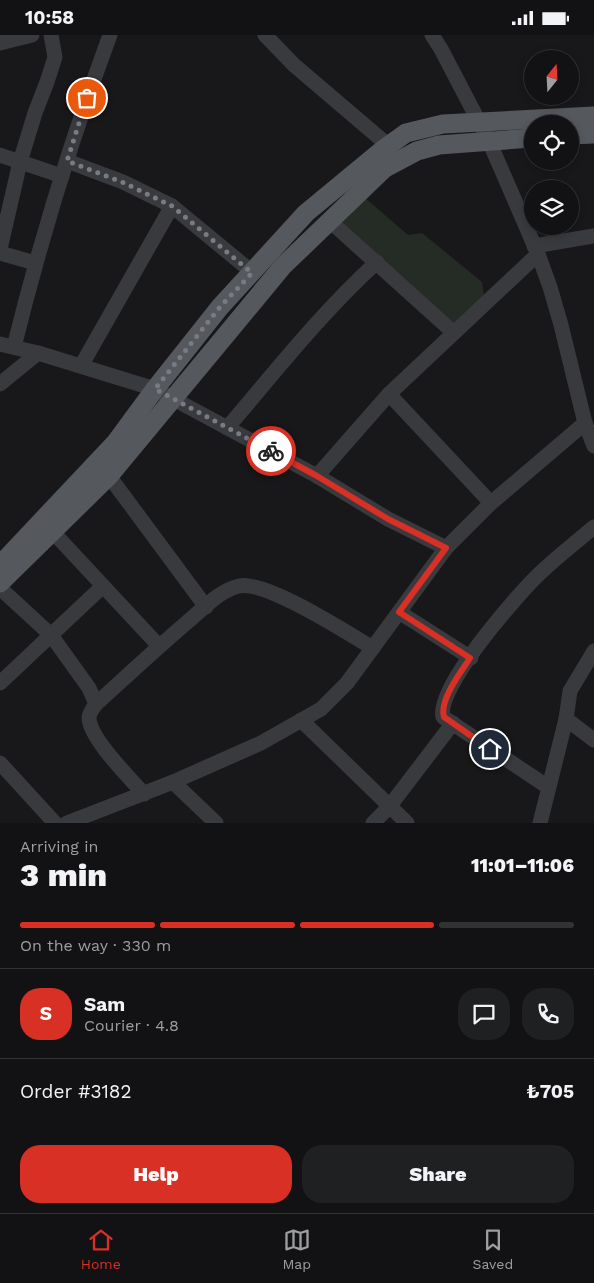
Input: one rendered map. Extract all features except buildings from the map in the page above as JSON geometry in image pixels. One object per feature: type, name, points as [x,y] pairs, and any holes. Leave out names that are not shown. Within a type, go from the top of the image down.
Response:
[{"type":"main road","points":[[0,565],[116,442],[220,307],[306,213],[389,145],[406,133],[443,124],[594,116]]},
{"type":"main road","points":[[579,135],[594,134]]},
{"type":"main road","points":[[0,583],[109,476],[172,397],[283,266],[331,222],[385,168],[417,151],[439,145],[524,138]]},
{"type":"street","points":[[0,43],[32,35]]},
{"type":"street","points":[[0,249],[20,162],[55,57],[51,35]]},
{"type":"street","points":[[110,35],[7,346],[38,353],[155,389],[317,476],[388,519],[446,548]]},
{"type":"street","points":[[265,35],[294,65],[389,145]]},
{"type":"street","points":[[432,35],[489,141],[536,250],[550,287],[585,423],[594,446]]},
{"type":"street","points":[[0,155],[62,176]]},
{"type":"street","points":[[67,161],[122,182],[172,206],[252,273]]},
{"type":"street","points":[[81,366],[172,206]]},
{"type":"street","points":[[331,222],[454,333]]},
{"type":"street","points":[[317,476],[389,394],[454,333],[536,250],[594,236]]},
{"type":"street","points":[[0,253],[35,263]]},
{"type":"street","points":[[227,428],[290,354],[376,262]]},
{"type":"street","points":[[0,384],[38,353]]},
{"type":"street","points":[[389,394],[491,503]]},
{"type":"street","points":[[67,823],[173,782],[261,743],[321,709],[373,648],[446,548],[491,503],[585,423]]},
{"type":"street","points":[[109,476],[206,607]]},
{"type":"street","points":[[548,787],[444,717],[443,705],[455,680],[492,627],[537,576],[594,527]]},
{"type":"street","points":[[52,531],[159,646]]},
{"type":"street","points":[[0,683],[103,586]]},
{"type":"street","points":[[144,793],[110,756],[97,737],[89,718],[91,711],[96,704],[159,646],[221,594],[240,586],[259,588],[286,598],[373,648]]},
{"type":"street","points":[[0,588],[50,635],[88,688],[96,704]]},
{"type":"street","points":[[399,612],[470,658]]},
{"type":"street","points":[[540,823],[566,719],[570,691],[594,651]]},
{"type":"street","points":[[566,719],[594,739]]},
{"type":"street","points":[[301,720],[407,823]]},
{"type":"street","points":[[373,823],[389,807],[453,723]]},
{"type":"street","points":[[0,763],[55,823]]},
{"type":"street","points":[[173,782],[216,823]]},
{"type":"shaded area","points":[[364,197],[408,235],[422,233],[482,282],[484,295],[455,327],[341,221]]},
{"type":"way so far","points":[[87,98],[67,161],[122,182],[172,206],[252,273],[220,307],[155,389],[271,451]]},
{"type":"route","points":[[271,451],[317,476],[388,519],[446,548],[399,612],[470,658],[455,680],[442,711],[444,717],[490,749]]}]
